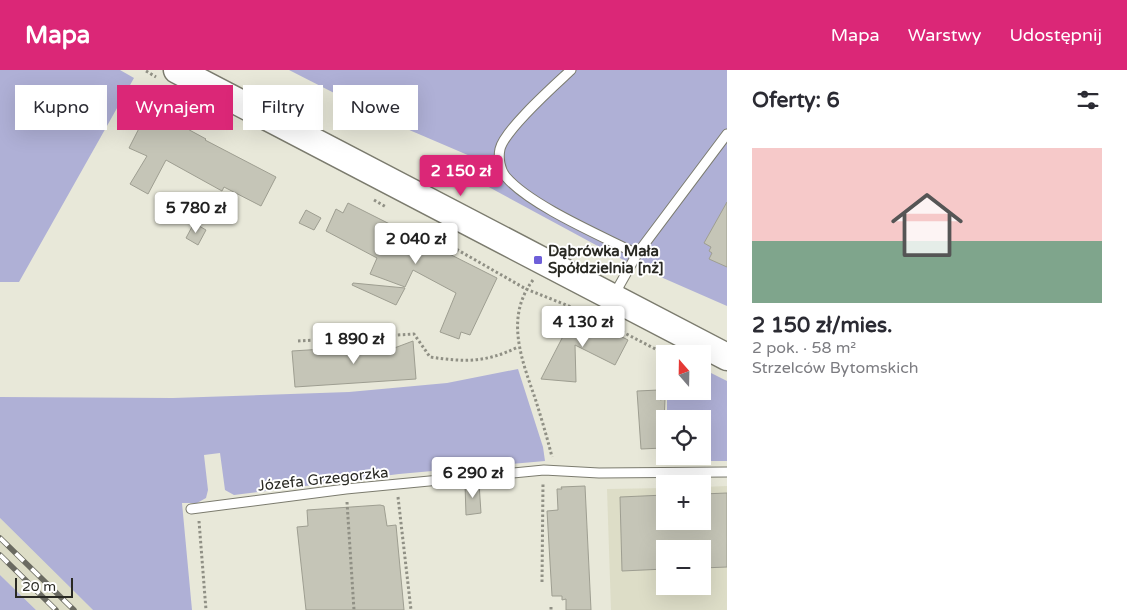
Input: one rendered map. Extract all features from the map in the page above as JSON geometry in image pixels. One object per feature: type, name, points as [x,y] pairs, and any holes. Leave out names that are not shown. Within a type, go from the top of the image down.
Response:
[{"type":"street","points":[[177,70],[727,358]]},
{"type":"lane","points":[[571,70],[529,112],[502,143],[500,150],[502,170],[524,194],[637,254]]},
{"type":"lane","points":[[617,300],[619,286],[637,254],[727,134]]},
{"type":"lane","name":"Józefa Grzegorzka","points":[[194,508],[346,489],[544,470],[600,473],[727,472]]},
{"type":"path","points":[[444,235],[449,245],[526,289],[584,312],[656,349]]},
{"type":"path","points":[[545,263],[526,289],[516,326],[518,346],[555,470]]},
{"type":"path","points":[[298,341],[414,334],[430,357],[460,362],[483,360],[518,346]]},
{"type":"path","points":[[542,582],[544,470]]},
{"type":"path","points":[[397,484],[411,610]]},
{"type":"path","points":[[346,489],[354,610]]},
{"type":"path","points":[[194,508],[206,610]]},
{"type":"shaded area","points":[[0,70],[120,70],[134,78],[130,85],[117,85],[117,108],[107,126],[107,85],[15,85],[15,130],[105,130],[19,282],[0,282]]},
{"type":"shaded area","points":[[289,70],[727,70],[727,306],[631,264],[485,185],[470,156],[409,130],[418,130],[418,85],[333,85],[333,92],[323,87],[323,85],[318,85]]},
{"type":"shaded area","points":[[518,369],[543,447],[545,461],[399,474],[234,495],[225,490],[220,453],[204,455],[208,490],[206,498],[197,503],[182,503],[192,610],[93,610],[0,518],[0,397],[173,398],[349,392],[447,383]]},
{"type":"shaded area","points":[[711,373],[727,381],[727,461],[711,461],[711,410],[667,410],[667,400],[711,400]]},
{"type":"shaded area","points":[[727,486],[727,610],[611,610],[607,489],[656,488],[656,530],[711,530],[711,487]]},
{"type":"shaded area","points":[[0,518],[93,610],[36,610],[0,575]]},
{"type":"shaded area","points":[[0,575],[36,610],[0,610]]},
{"type":"building","points":[[138,130],[189,130],[276,177],[261,206],[224,187],[222,191],[166,160],[148,194],[130,184],[147,156],[129,148]]},
{"type":"building","points":[[727,202],[727,267],[709,259],[712,253],[709,251],[711,247],[704,243]]},
{"type":"building","points":[[348,203],[497,278],[470,335],[461,332],[459,339],[440,332],[456,293],[413,270],[405,287],[370,274],[377,258],[326,231],[336,209],[343,213]]},
{"type":"building","points":[[306,210],[321,218],[314,230],[299,223]]},
{"type":"building","points":[[194,223],[206,230],[198,245],[186,238]]},
{"type":"building","points":[[353,283],[405,288],[396,305],[352,285]]},
{"type":"building","points":[[575,313],[628,340],[615,365],[575,345],[576,382],[541,379]]},
{"type":"building","points":[[413,341],[416,379],[295,387],[292,351],[388,345],[389,350]]},
{"type":"building","points":[[656,390],[656,400],[665,400],[665,410],[656,410],[656,448],[641,449],[637,391]]},
{"type":"building","points":[[479,483],[481,513],[466,515],[465,484]]},
{"type":"building","points":[[585,486],[591,610],[566,610],[566,599],[562,600],[562,596],[552,596],[547,511],[558,510],[557,489],[562,489],[561,487]]},
{"type":"building","points":[[727,493],[727,567],[711,568],[711,540],[656,540],[656,569],[622,571],[620,497],[656,495],[656,530],[711,530],[711,494]]},
{"type":"building","points":[[384,506],[387,526],[396,525],[404,610],[306,610],[297,527],[308,526],[307,510]]},
{"type":"railway","points":[[0,538],[74,610]]},
{"type":"railway","points":[[0,555],[56,610]]},
{"type":"place","name":"Dąbrówka Mała Spółdzielnia [nż]","points":[[538,260]]}]
